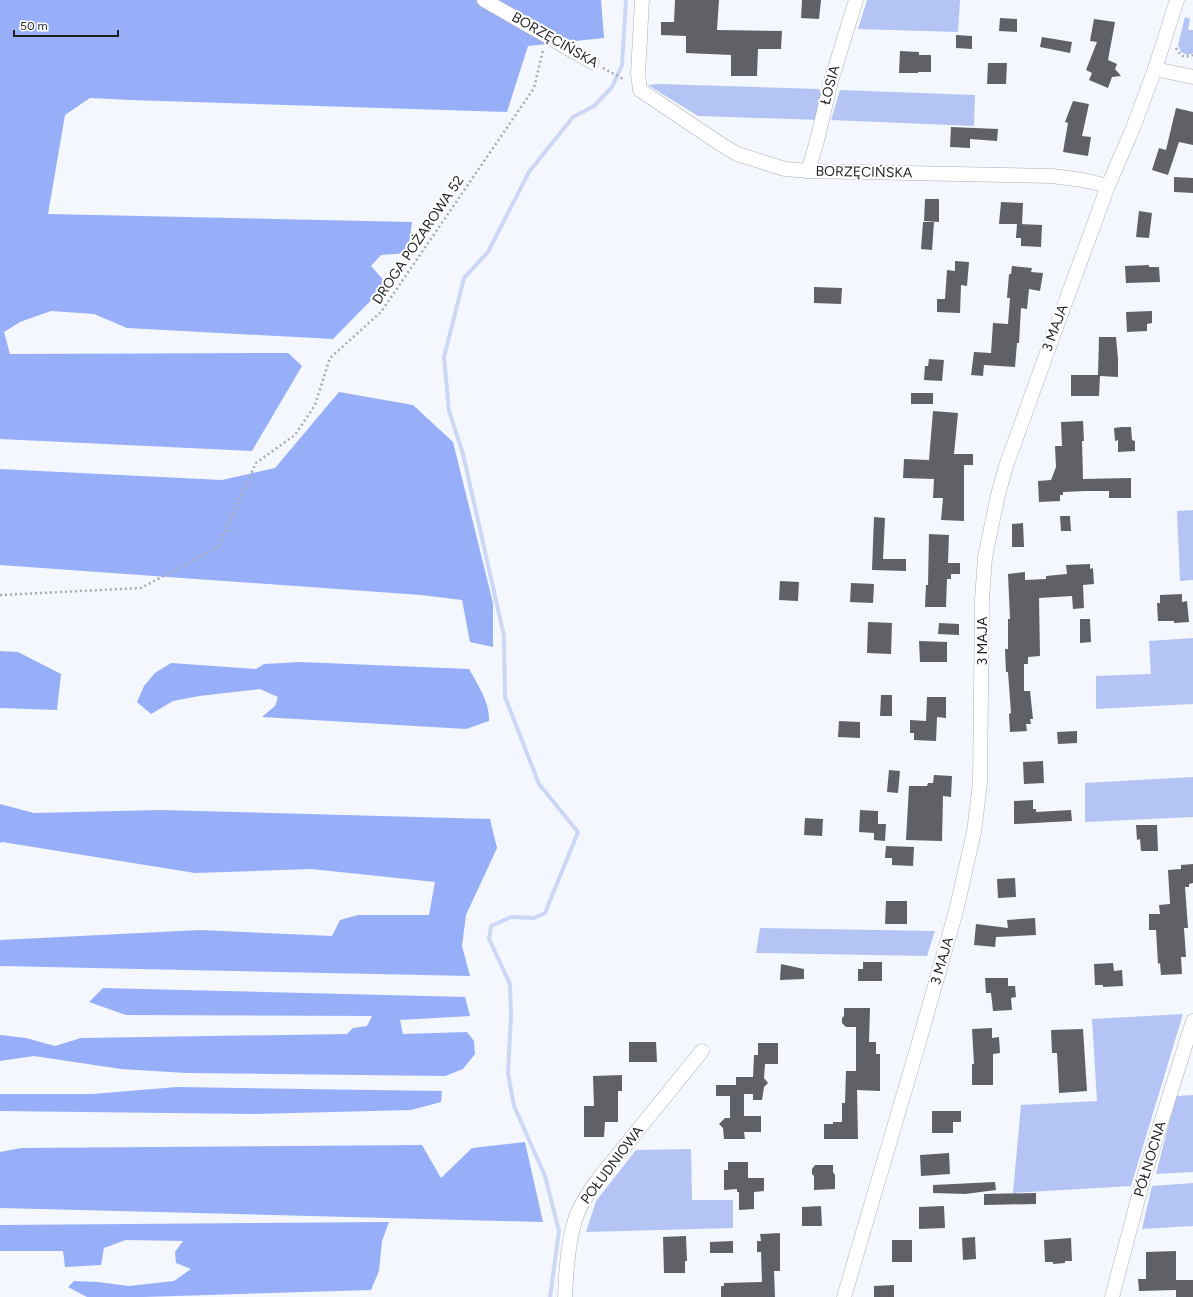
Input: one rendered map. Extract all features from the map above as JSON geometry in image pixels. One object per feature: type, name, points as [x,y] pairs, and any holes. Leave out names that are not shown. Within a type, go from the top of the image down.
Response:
[{"type":"street","name":"BORZĘCIŃSKA","points":[[484,0],[592,62]]},
{"type":"street","name":"BORZĘCIŃSKA","points":[[642,0],[638,74],[640,90],[737,154],[785,169],[808,171],[1052,176],[1083,180],[1108,186]]},
{"type":"street","name":"ŁOSIA","points":[[808,171],[817,141],[831,81],[856,0]]},
{"type":"street","name":"3 MAJA","points":[[844,1297],[956,911],[974,832],[980,783],[982,600],[985,557],[998,495],[1006,466],[1108,186],[1133,128],[1177,0]]},
{"type":"street","points":[[1176,73],[1193,68]]},
{"type":"street","points":[[1154,69],[1193,77]]},
{"type":"street","name":"PÓŁNOCNA","points":[[1112,1297],[1143,1180],[1193,1021]]},
{"type":"street","name":"POŁUDNIOWA","points":[[565,1297],[572,1229],[585,1198],[599,1178],[702,1051]]},
{"type":"path","name":"DROGA POŻAROWA 52","points":[[0,595],[141,588],[218,547],[256,463],[295,435],[316,405],[330,358],[381,312],[534,88],[547,36]]},
{"type":"path","points":[[1165,38],[1176,42],[1177,50],[1182,56],[1187,57],[1193,55]]},
{"type":"path","name":"BORZĘCIŃSKA","points":[[592,62],[625,80]]},
{"type":"shaded area","points":[[0,0],[601,0],[604,38],[528,46],[507,112],[90,98],[65,115],[48,214],[412,222],[408,253],[381,255],[371,266],[387,284],[333,339],[127,328],[94,314],[51,311],[20,322],[4,332],[10,354],[288,353],[302,366],[252,451],[0,439]]},
{"type":"shaded area","points":[[867,0],[960,0],[958,32],[858,29]]},
{"type":"shaded area","points":[[1185,17],[1190,19],[1188,30],[1193,30],[1193,53],[1188,55],[1181,52],[1178,45]]},
{"type":"shaded area","points":[[661,84],[819,89],[823,97],[819,120],[698,116],[648,85]]},
{"type":"shaded area","points":[[840,90],[975,95],[974,126],[831,120]]},
{"type":"shaded area","points":[[339,392],[413,405],[453,442],[493,603],[493,647],[470,642],[462,600],[421,595],[0,565],[0,469],[222,480],[275,468]]},
{"type":"shaded area","points":[[1193,510],[1193,580],[1180,581],[1177,511]]},
{"type":"shaded area","points":[[1193,638],[1193,704],[1096,709],[1096,676],[1151,674],[1149,641]]},
{"type":"shaded area","points":[[0,651],[18,652],[61,674],[57,710],[0,708]]},
{"type":"shaded area","points":[[301,662],[469,669],[480,688],[488,708],[489,721],[466,729],[262,717],[275,706],[278,697],[260,689],[199,696],[173,701],[151,714],[137,702],[144,686],[155,673],[171,663],[256,669],[264,664]]},
{"type":"shaded area","points":[[1193,777],[1193,817],[1085,822],[1085,783]]},
{"type":"shaded area","points":[[0,804],[34,813],[160,810],[490,819],[497,848],[466,915],[462,946],[470,976],[0,966],[0,940],[200,930],[332,936],[340,920],[358,915],[429,915],[435,882],[311,869],[195,873],[2,842],[0,843]]},
{"type":"shaded area","points":[[760,928],[935,931],[927,956],[756,953]]},
{"type":"shaded area","points":[[103,988],[465,997],[470,1016],[400,1020],[403,1034],[467,1032],[474,1041],[475,1054],[463,1069],[445,1076],[186,1073],[121,1069],[34,1056],[0,1061],[0,1035],[26,1038],[55,1046],[81,1038],[347,1034],[353,1028],[367,1026],[372,1016],[126,1015],[89,1002]]},
{"type":"shaded area","points":[[1183,1014],[1131,1186],[1013,1193],[1021,1105],[1097,1101],[1092,1019]]},
{"type":"shaded area","points":[[177,1087],[442,1091],[441,1102],[411,1110],[252,1114],[0,1111],[0,1094],[92,1094]]},
{"type":"shaded area","points":[[1193,1095],[1193,1172],[1156,1174],[1176,1096]]},
{"type":"shaded area","points":[[525,1142],[543,1222],[0,1208],[0,1152],[21,1148],[422,1145],[441,1178],[472,1148]]},
{"type":"shaded area","points":[[691,1149],[692,1200],[733,1200],[733,1228],[586,1232],[596,1201],[636,1150]]},
{"type":"shaded area","points":[[1193,1183],[1193,1226],[1142,1229],[1152,1186]]},
{"type":"shaded area","points":[[389,1222],[382,1241],[379,1271],[371,1290],[144,1297],[87,1297],[68,1287],[74,1281],[129,1286],[174,1281],[191,1269],[176,1263],[175,1252],[183,1241],[126,1240],[104,1248],[101,1265],[65,1267],[63,1251],[0,1251],[0,1225]]},
{"type":"building","points":[[675,0],[719,0],[717,30],[782,31],[781,49],[758,49],[757,76],[731,76],[731,55],[686,53],[686,36],[661,35],[661,22],[674,22]]},
{"type":"building","points":[[802,0],[821,0],[819,19],[801,18]]},
{"type":"building","points":[[1000,18],[1017,19],[1017,32],[999,31]]},
{"type":"building","points":[[1094,19],[1115,22],[1108,60],[1117,64],[1115,69],[1121,76],[1112,77],[1108,88],[1089,80],[1092,73],[1086,70],[1097,42],[1090,41]]},
{"type":"building","points":[[956,35],[972,36],[972,49],[956,48]]},
{"type":"building","points":[[1042,37],[1072,42],[1070,53],[1040,47]]},
{"type":"building","points":[[900,51],[919,52],[919,55],[931,55],[931,72],[899,73]]},
{"type":"building","points":[[988,63],[1007,63],[1006,84],[987,84]]},
{"type":"building","points":[[1073,101],[1089,104],[1082,136],[1091,137],[1088,156],[1063,152],[1068,123],[1065,122]]},
{"type":"building","points":[[1176,108],[1193,112],[1193,145],[1179,142],[1168,175],[1152,170],[1159,148],[1166,150]]},
{"type":"building","points":[[951,127],[998,129],[997,141],[970,139],[970,148],[950,147]]},
{"type":"building","points":[[1174,177],[1193,178],[1193,193],[1174,192]]},
{"type":"building","points":[[925,199],[939,199],[939,222],[924,221]]},
{"type":"building","points":[[1001,202],[1023,203],[1022,224],[1019,224],[1042,225],[1041,247],[1021,246],[1021,238],[1016,238],[1017,224],[999,224]]},
{"type":"building","points":[[1139,211],[1152,213],[1149,238],[1136,237]]},
{"type":"building","points":[[923,222],[934,222],[932,250],[921,249]]},
{"type":"building","points":[[955,261],[969,262],[967,286],[961,285],[960,313],[937,312],[937,299],[945,299],[947,270],[955,271]]},
{"type":"building","points":[[1149,265],[1149,267],[1159,267],[1160,282],[1126,283],[1125,266]]},
{"type":"building","points":[[1012,266],[1032,268],[1031,272],[1043,273],[1040,291],[1029,289],[1027,309],[1021,308],[1019,343],[1017,343],[1015,367],[984,365],[983,376],[971,375],[974,352],[991,353],[993,323],[1008,324],[1010,298],[1007,298],[1009,274],[1011,274]]},
{"type":"building","points":[[814,287],[842,288],[841,304],[814,303]]},
{"type":"building","points":[[1152,311],[1152,323],[1147,324],[1147,331],[1127,332],[1126,312]]},
{"type":"building","points":[[1099,337],[1116,337],[1118,377],[1100,376],[1099,396],[1071,396],[1071,375],[1098,375]]},
{"type":"building","points":[[929,359],[944,360],[942,381],[924,380],[925,366],[928,366]]},
{"type":"building","points":[[911,393],[933,393],[933,404],[911,404]]},
{"type":"building","points":[[933,411],[958,413],[954,454],[973,454],[973,465],[964,465],[964,521],[941,520],[943,498],[933,498],[934,479],[903,478],[904,459],[929,460]]},
{"type":"building","points":[[1083,421],[1083,479],[1131,478],[1131,498],[1109,498],[1109,491],[1085,491],[1063,492],[1063,495],[1060,495],[1060,501],[1039,502],[1038,481],[1051,480],[1056,467],[1055,446],[1062,446],[1061,422]]},
{"type":"building","points":[[1131,427],[1132,440],[1135,441],[1135,451],[1118,452],[1118,440],[1115,441],[1114,428]]},
{"type":"building","points":[[1060,516],[1070,516],[1071,531],[1061,531]]},
{"type":"building","points":[[874,517],[885,518],[883,559],[906,559],[906,571],[872,570]]},
{"type":"building","points":[[1023,523],[1024,547],[1012,547],[1012,524]]},
{"type":"building","points":[[929,534],[949,535],[948,563],[960,563],[960,574],[951,574],[951,579],[947,579],[946,607],[925,607],[926,585],[928,585]]},
{"type":"building","points":[[1090,564],[1090,569],[1093,568],[1094,584],[1083,585],[1084,608],[1073,609],[1072,596],[1039,598],[1040,656],[1028,657],[1028,664],[1024,664],[1024,691],[1030,691],[1033,719],[1030,719],[1031,724],[1026,724],[1027,731],[1010,732],[1009,714],[1011,713],[1005,649],[1008,649],[1008,619],[1010,619],[1008,574],[1025,572],[1025,580],[1046,579],[1046,576],[1067,574],[1066,565]]},
{"type":"building","points":[[780,581],[799,582],[798,601],[779,600]]},
{"type":"building","points":[[851,583],[874,584],[873,603],[850,602]]},
{"type":"building","points":[[1182,594],[1182,602],[1187,601],[1189,622],[1174,623],[1174,621],[1158,621],[1157,603],[1160,603],[1160,595]]},
{"type":"building","points":[[1080,619],[1090,619],[1091,642],[1080,643]]},
{"type":"building","points":[[868,622],[892,623],[891,654],[867,653]]},
{"type":"building","points":[[939,623],[959,624],[959,635],[938,634]]},
{"type":"building","points":[[919,641],[947,642],[947,662],[920,662]]},
{"type":"building","points":[[881,695],[892,695],[892,716],[880,716]]},
{"type":"building","points":[[927,697],[946,697],[946,718],[937,717],[936,741],[914,740],[914,733],[910,733],[910,720],[926,721]]},
{"type":"building","points":[[839,721],[860,722],[860,738],[838,737]]},
{"type":"building","points":[[1077,731],[1077,743],[1058,744],[1057,732]]},
{"type":"building","points":[[1043,761],[1044,783],[1024,784],[1023,762]]},
{"type":"building","points":[[889,770],[900,771],[898,793],[887,792]]},
{"type":"building","points":[[934,775],[952,776],[951,797],[943,796],[942,841],[906,840],[909,786],[927,786],[928,783],[933,783]]},
{"type":"building","points":[[1033,800],[1033,809],[1036,809],[1036,812],[1071,810],[1072,821],[1014,824],[1014,801]]},
{"type":"building","points":[[860,810],[878,811],[878,824],[886,824],[885,841],[874,840],[874,833],[859,832]]},
{"type":"building","points":[[805,818],[823,819],[822,836],[804,835]]},
{"type":"building","points":[[1136,825],[1157,825],[1158,851],[1141,851],[1140,839],[1137,840]]},
{"type":"building","points":[[886,846],[914,847],[913,866],[892,865],[892,858],[885,858]]},
{"type":"building","points":[[1193,864],[1193,883],[1189,884],[1189,887],[1185,887],[1188,928],[1184,928],[1186,957],[1181,957],[1182,974],[1161,975],[1160,963],[1158,964],[1156,930],[1149,930],[1149,914],[1160,914],[1159,905],[1170,904],[1168,870],[1181,869],[1181,865]]},
{"type":"building","points":[[1015,878],[1016,897],[998,898],[997,879]]},
{"type":"building","points":[[886,901],[907,901],[907,924],[885,924]]},
{"type":"building","points":[[1035,918],[1036,935],[996,937],[995,947],[974,945],[976,924],[1008,928],[1007,920]]},
{"type":"building","points":[[863,962],[882,962],[882,981],[858,981],[858,969],[863,969]]},
{"type":"building","points":[[1113,963],[1114,971],[1122,970],[1123,986],[1103,987],[1103,985],[1095,985],[1094,964]]},
{"type":"building","points":[[781,964],[804,969],[804,979],[780,980]]},
{"type":"building","points":[[985,978],[1008,978],[1008,986],[1015,986],[1016,997],[1011,998],[1012,1010],[993,1011],[991,993],[986,993]]},
{"type":"building","points":[[844,1008],[870,1008],[869,1042],[876,1042],[876,1054],[880,1054],[880,1091],[857,1090],[858,1139],[824,1139],[824,1124],[842,1122],[842,1103],[845,1103],[846,1071],[856,1071],[856,1027],[846,1027],[842,1023]]},
{"type":"building","points":[[992,1028],[992,1038],[999,1037],[1000,1053],[993,1054],[993,1085],[972,1085],[972,1064],[974,1064],[972,1029]]},
{"type":"building","points":[[1083,1029],[1087,1091],[1059,1093],[1057,1053],[1052,1053],[1051,1030]]},
{"type":"building","points":[[629,1042],[656,1042],[657,1062],[629,1062]]},
{"type":"building","points":[[758,1043],[778,1043],[778,1064],[765,1064],[764,1078],[768,1083],[764,1087],[762,1100],[753,1100],[753,1094],[744,1094],[744,1116],[761,1116],[761,1132],[744,1132],[745,1139],[724,1139],[723,1128],[719,1124],[725,1118],[730,1118],[730,1096],[716,1096],[716,1085],[736,1085],[736,1077],[753,1077],[754,1055],[758,1055]]},
{"type":"building","points":[[622,1075],[622,1091],[618,1091],[618,1122],[605,1122],[604,1137],[584,1137],[584,1106],[594,1106],[593,1076]]},
{"type":"building","points":[[932,1111],[961,1111],[961,1122],[953,1122],[953,1133],[932,1133]]},
{"type":"building","points":[[949,1153],[950,1174],[921,1176],[920,1155]]},
{"type":"building","points":[[728,1162],[748,1162],[748,1178],[764,1178],[764,1191],[754,1192],[754,1209],[739,1210],[739,1192],[737,1192],[737,1189],[724,1190],[724,1170],[728,1170]]},
{"type":"building","points":[[815,1165],[833,1165],[835,1189],[814,1190],[814,1176],[812,1174],[812,1169]]},
{"type":"building","points":[[995,1182],[996,1190],[965,1194],[933,1193],[933,1185]]},
{"type":"building","points":[[1036,1193],[1036,1204],[984,1205],[984,1194]]},
{"type":"building","points":[[821,1206],[822,1226],[802,1226],[802,1207]]},
{"type":"building","points":[[944,1206],[945,1228],[919,1229],[919,1207]]},
{"type":"building","points":[[780,1233],[780,1271],[774,1271],[775,1297],[721,1297],[721,1286],[724,1286],[724,1283],[762,1282],[761,1252],[757,1252],[757,1241],[761,1241],[760,1234]]},
{"type":"building","points":[[686,1236],[687,1261],[685,1261],[685,1273],[664,1273],[663,1237]]},
{"type":"building","points":[[975,1237],[976,1259],[963,1260],[962,1238]]},
{"type":"building","points":[[1071,1238],[1072,1261],[1053,1264],[1053,1262],[1045,1262],[1044,1240]]},
{"type":"building","points":[[892,1240],[912,1240],[912,1262],[892,1262]]},
{"type":"building","points":[[733,1241],[733,1253],[710,1253],[710,1242]]},
{"type":"building","points":[[1176,1251],[1176,1290],[1139,1291],[1138,1279],[1146,1279],[1146,1252]]},
{"type":"building","points":[[1176,1280],[1193,1280],[1193,1297],[1176,1297]]},
{"type":"building","points":[[894,1285],[894,1297],[874,1297],[874,1286]]},
{"type":"waterway","points":[[550,1297],[559,1231],[545,1176],[514,1106],[508,1073],[511,1016],[510,984],[489,939],[491,926],[511,917],[534,918],[545,913],[578,832],[539,784],[505,697],[504,636],[463,454],[449,411],[444,357],[464,278],[488,252],[529,172],[573,117],[594,106],[612,87],[622,65],[626,0]]}]
